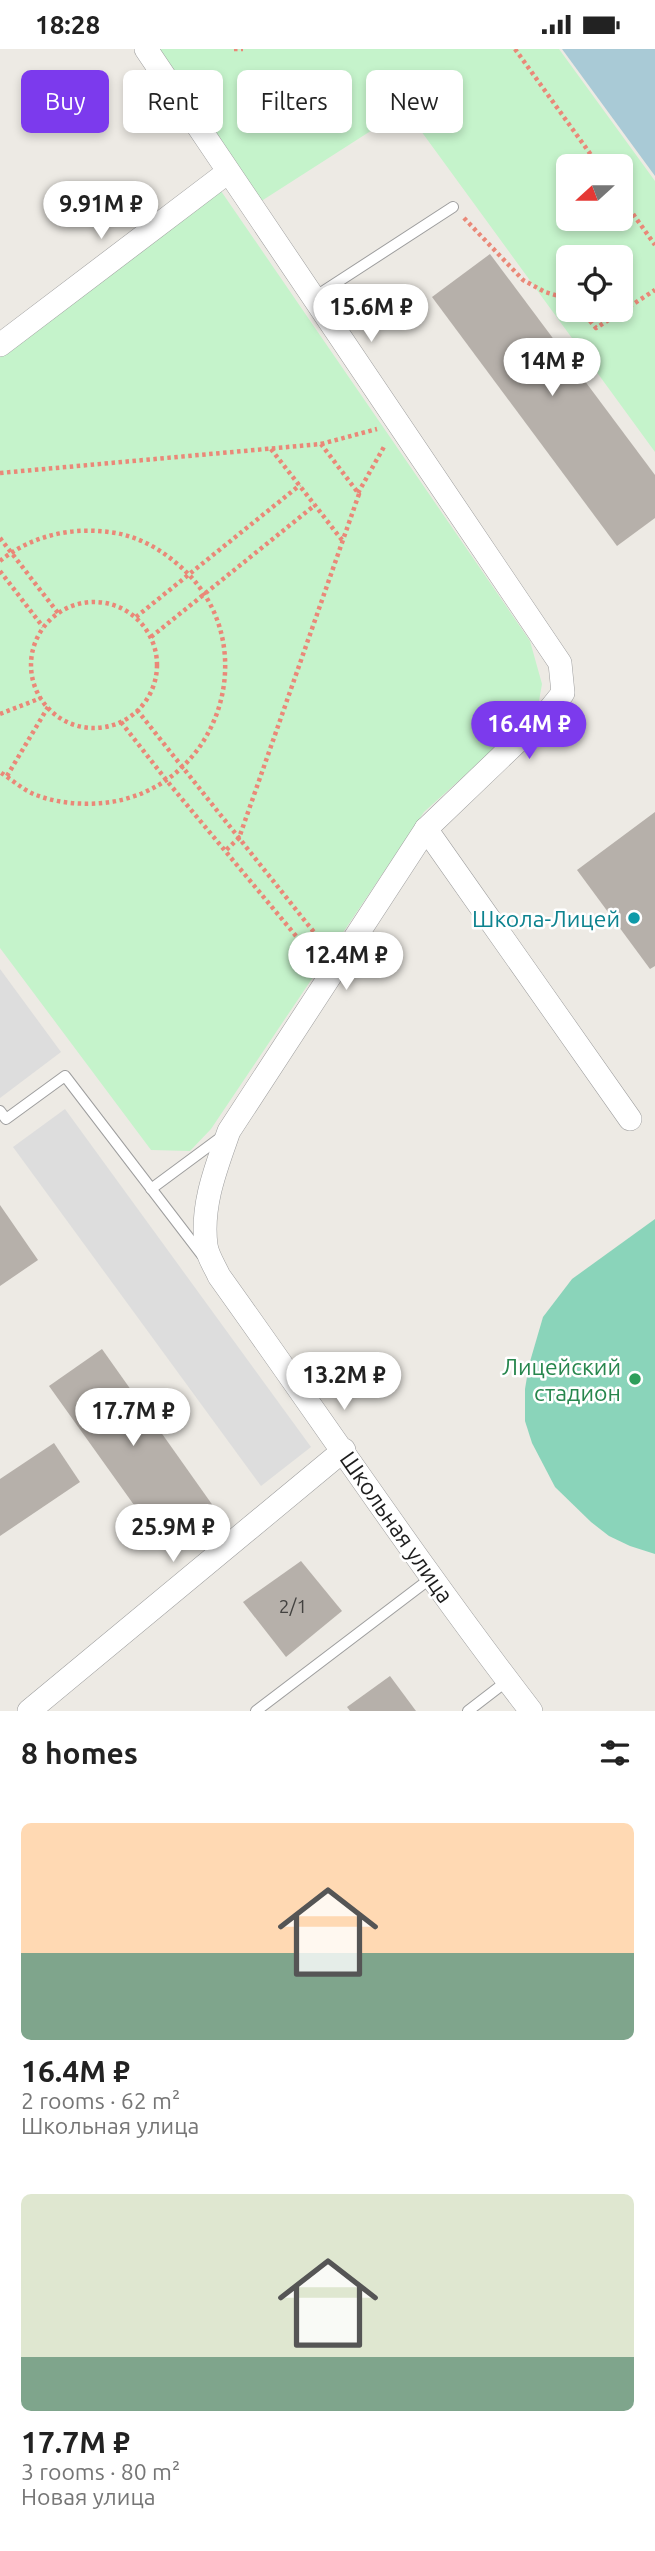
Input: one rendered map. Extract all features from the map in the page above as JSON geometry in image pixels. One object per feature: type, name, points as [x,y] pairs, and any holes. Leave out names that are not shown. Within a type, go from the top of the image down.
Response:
[{"type":"street","points":[[146,49],[398,423]]},
{"type":"street","points":[[0,345],[228,172]]},
{"type":"street","name":"Школьная улица","points":[[398,423],[560,663],[563,693],[546,714],[426,829],[229,1131],[209,1187],[206,1247],[219,1276],[344,1450],[431,1578],[531,1711]]},
{"type":"street","points":[[426,829],[631,1119]]},
{"type":"street","points":[[29,1711],[344,1450]]},
{"type":"lane","points":[[313,297],[453,207]]},
{"type":"lane","points":[[0,1111],[6,1119],[65,1076],[219,1276]]},
{"type":"lane","points":[[151,1189],[229,1131]]},
{"type":"lane","points":[[256,1711],[431,1578]]},
{"type":"lane","points":[[468,1711],[507,1681]]},
{"type":"path","points":[[234,49],[243,49]]},
{"type":"path","points":[[515,49],[590,154]]},
{"type":"path","points":[[453,207],[523,280],[556,295]]},
{"type":"path","points":[[634,215],[655,244]]},
{"type":"path","points":[[633,304],[655,290]]},
{"type":"path","points":[[591,322],[596,328],[605,322]]},
{"type":"path","points":[[0,473],[321,444],[398,423]]},
{"type":"path","points":[[225,851],[239,838],[358,493],[398,423]]},
{"type":"path","points":[[321,444],[358,493]]},
{"type":"path","points":[[271,449],[342,540]]},
{"type":"path","points":[[136,617],[300,485]]},
{"type":"path","points":[[151,637],[315,505]]},
{"type":"path","points":[[0,561],[46,535],[85,529],[124,534],[160,549],[190,573],[205,593],[223,637],[226,685],[211,730],[183,768],[167,781],[125,801],[80,805],[35,795],[0,772]]},
{"type":"path","points":[[0,538],[58,613]]},
{"type":"path","points":[[0,571],[44,627]]},
{"type":"path","points":[[84,602],[105,602],[126,609],[136,617],[151,637],[158,660],[156,680],[148,699],[121,722],[97,728],[77,726],[58,717],[41,698],[34,684],[31,662],[35,641],[44,627],[58,613],[84,602]]},
{"type":"path","points":[[0,714],[41,698]]},
{"type":"path","points":[[7,776],[48,707]]},
{"type":"path","points":[[138,710],[239,838],[334,970]]},
{"type":"path","points":[[121,722],[225,851],[334,970]]},
{"type":"green space","points":[[146,49],[559,49],[655,181],[655,452],[560,322],[633,322],[633,245],[556,245],[556,316],[422,133],[463,133],[463,70],[366,70],[368,133],[252,207],[202,133],[223,133],[223,70],[160,70]]},
{"type":"green space","points":[[221,191],[530,641],[542,684],[539,701],[523,723],[424,812],[211,1129],[190,1151],[151,1150],[0,948],[0,356]]},
{"type":"green space","points":[[655,1219],[655,1554],[609,1536],[555,1487],[532,1443],[525,1421],[525,1389],[543,1317],[572,1279]]},
{"type":"shaded area","points":[[0,969],[61,1052],[0,1098]]},
{"type":"shaded area","points":[[65,1109],[311,1447],[261,1486],[13,1147]]},
{"type":"water","points":[[562,49],[655,49],[655,176]]},
{"type":"building","points":[[490,254],[655,475],[655,518],[617,546],[432,297]]},
{"type":"building","name":"Школа-Лицей","points":[[655,812],[655,966],[650,969],[577,870]]},
{"type":"building","points":[[0,1205],[38,1260],[0,1286]]},
{"type":"building","points":[[102,1349],[216,1510],[164,1547],[49,1386]]},
{"type":"building","points":[[54,1443],[80,1482],[0,1536],[0,1479]]},
{"type":"building","points":[[301,1561],[342,1611],[286,1657],[243,1602]]},
{"type":"building","points":[[390,1676],[416,1711],[350,1711],[347,1707]]},
{"type":"place","name":"Школа-Лицей","points":[[634,918]]},
{"type":"place","name":"Лицейский стадион","points":[[635,1379]]}]
